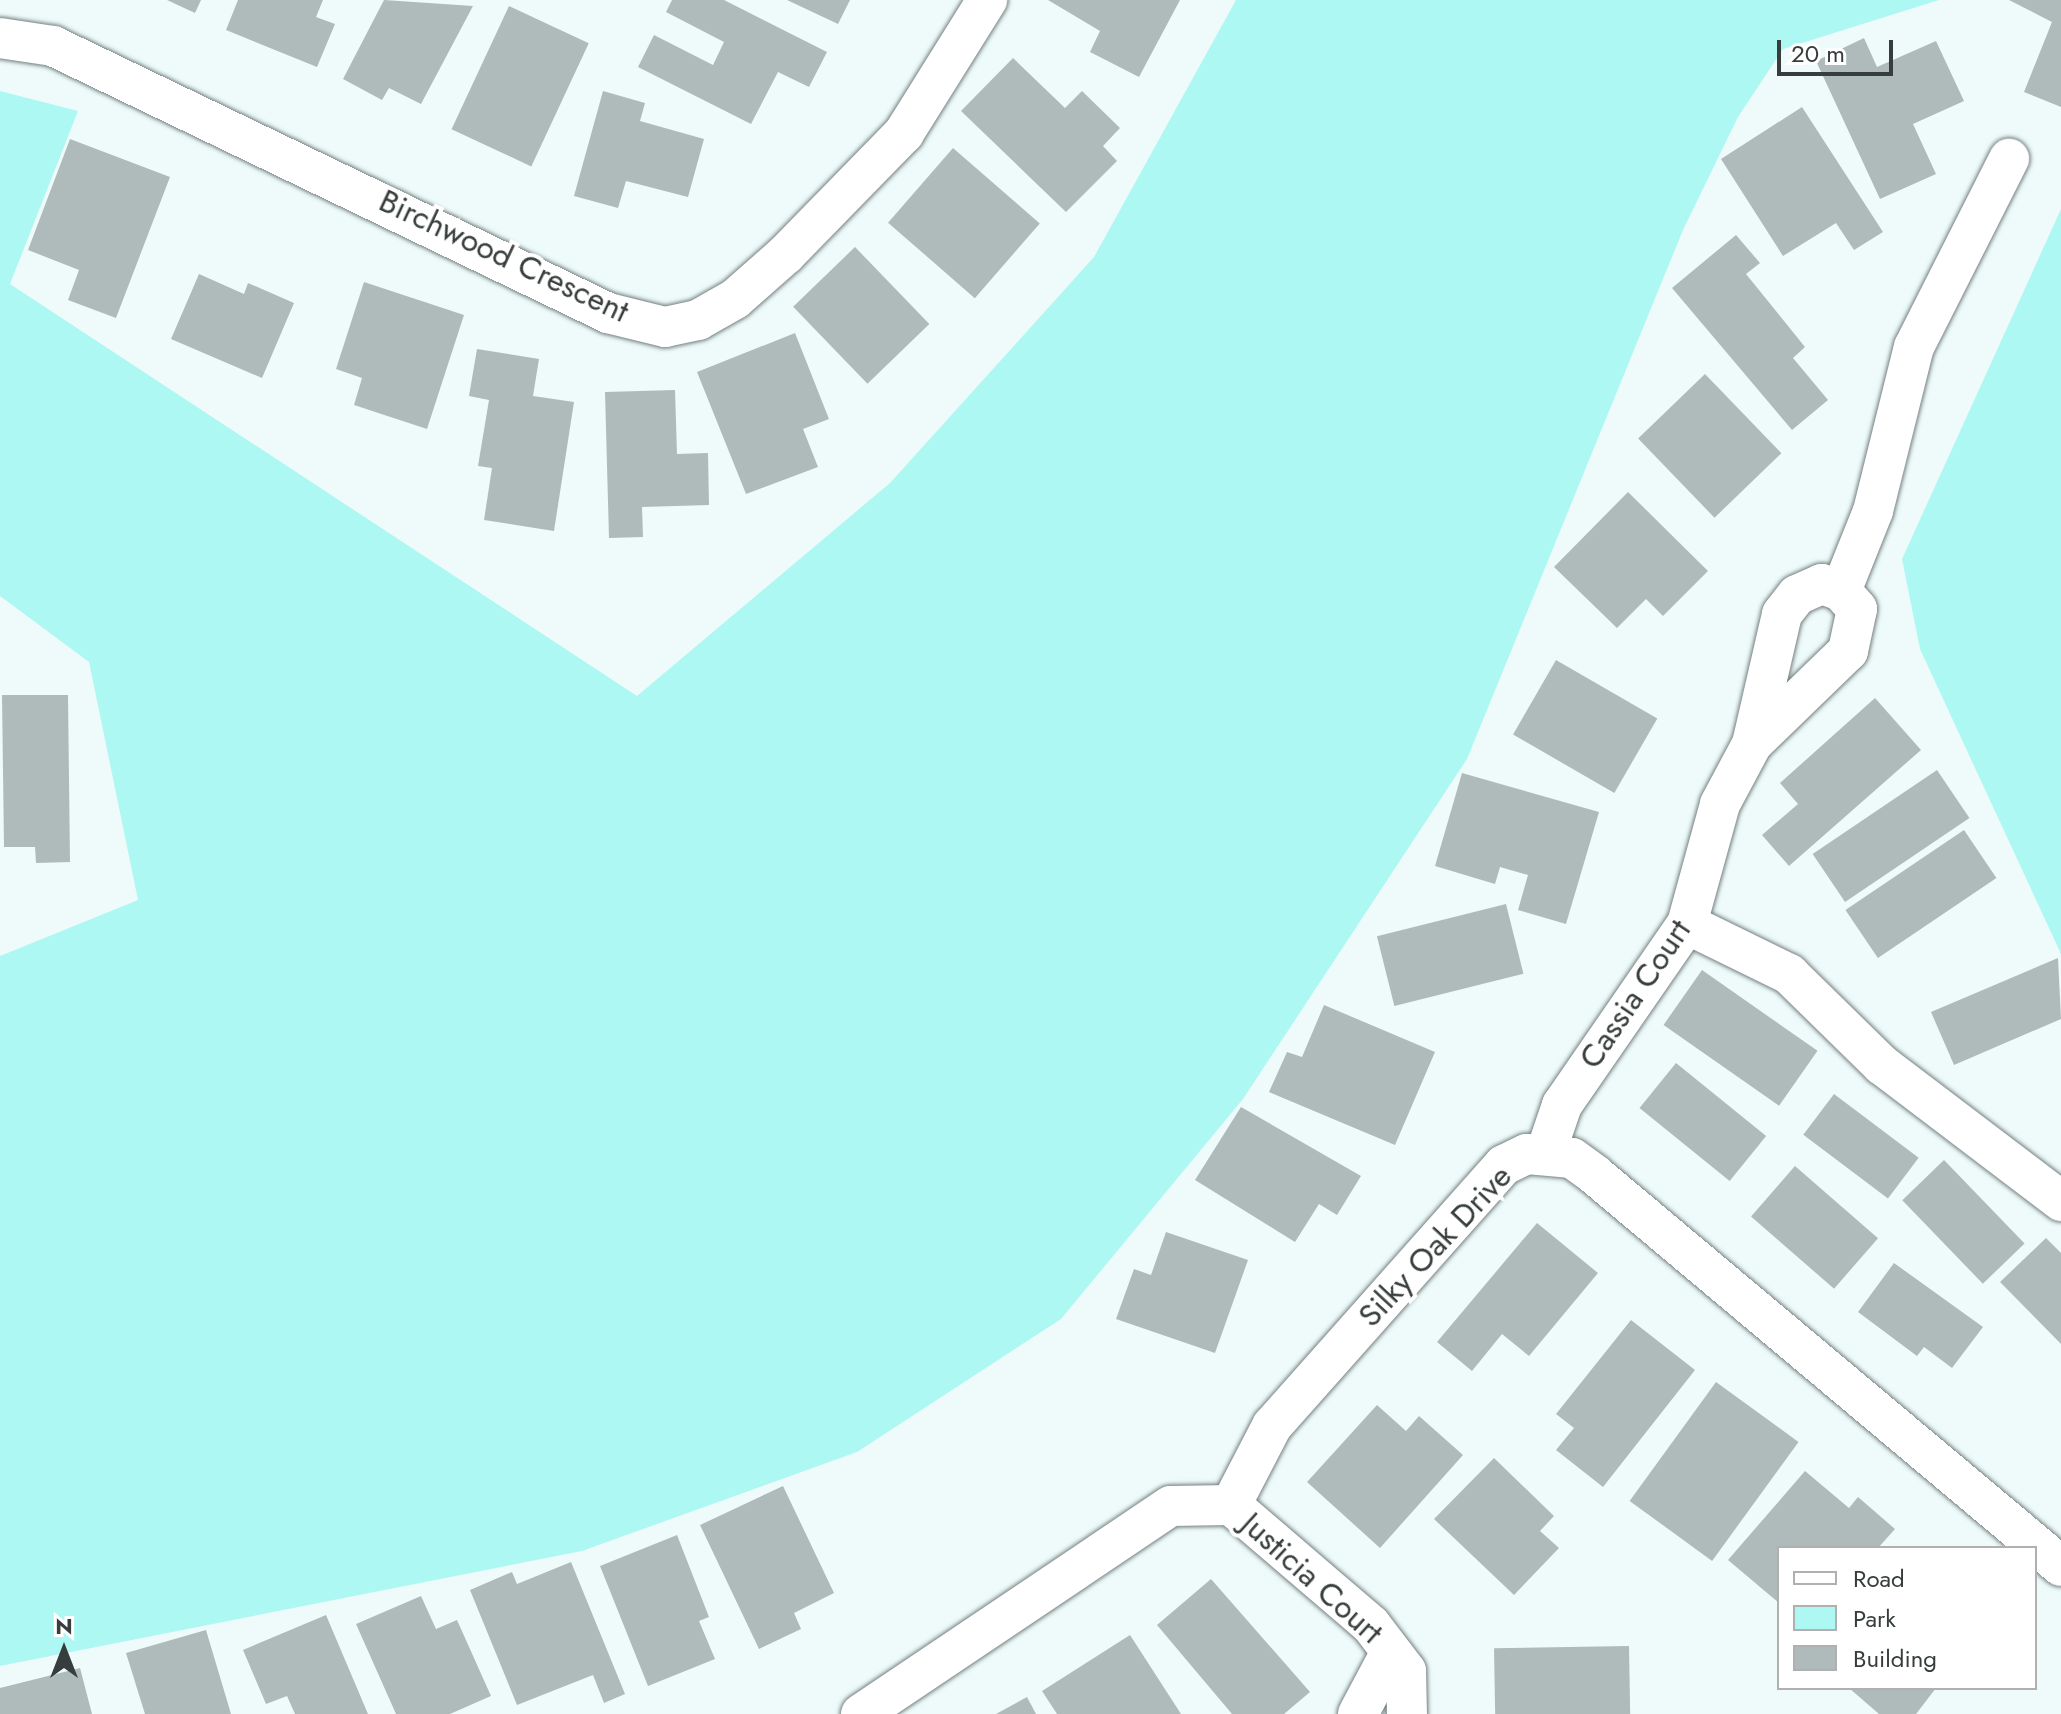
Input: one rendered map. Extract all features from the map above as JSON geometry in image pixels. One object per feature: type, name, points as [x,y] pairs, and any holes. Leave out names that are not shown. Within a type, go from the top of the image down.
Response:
[{"type":"street","name":"Birchwood Crescent","points":[[0,38],[53,46],[608,313],[665,327],[698,320],[735,299],[829,210],[904,133],[987,0]]},
{"type":"street","points":[[1841,591],[1873,511],[1914,347],[2009,159]]},
{"type":"street","name":"Cassia Court","points":[[1546,1152],[1562,1105],[1687,924],[1720,804],[1752,744],[1782,614],[1797,595],[1822,584],[1841,591],[1857,609],[1848,651],[1752,744]]},
{"type":"street","points":[[1687,924],[1789,974],[1882,1065],[2061,1201]]},
{"type":"street","name":"Silky Oak Drive","points":[[1231,1505],[1272,1426],[1504,1165],[1546,1152],[1572,1158],[1595,1175],[2061,1566]]},
{"type":"street","points":[[861,1714],[1171,1506],[1231,1505]]},
{"type":"street","name":"Justicia Court","points":[[1231,1505],[1371,1625],[1406,1671],[1407,1714]]},
{"type":"street","name":"Justicia Court","points":[[1358,1714],[1391,1652]]},
{"type":"green space","points":[[1236,0],[1939,0],[1783,49],[1738,117],[1683,230],[1467,759],[1243,1099],[1061,1319],[857,1452],[582,1551],[0,1666],[0,956],[138,900],[89,662],[0,596],[0,91],[78,111],[10,284],[637,696],[890,483],[1094,257]]},
{"type":"green space","points":[[2061,209],[2061,954],[1920,649],[1902,559]]},
{"type":"building","points":[[167,0],[201,0],[195,13]]},
{"type":"building","points":[[238,0],[323,0],[316,17],[335,24],[317,67],[226,30]]},
{"type":"building","points":[[384,0],[473,6],[421,104],[389,88],[382,100],[343,79]]},
{"type":"building","points":[[672,0],[724,0],[827,52],[809,87],[778,72],[751,124],[638,67],[654,35],[713,65],[724,42],[666,12]]},
{"type":"building","points":[[787,0],[850,0],[838,24]]},
{"type":"building","points":[[1048,0],[1180,0],[1139,77],[1090,52],[1100,31]]},
{"type":"building","points":[[2009,0],[2061,0],[2061,107],[2024,92],[2052,22]]},
{"type":"building","points":[[509,6],[589,43],[531,166],[452,129]]},
{"type":"building","points":[[1864,38],[1877,67],[1936,41],[1964,101],[1913,124],[1936,174],[1880,199],[1816,61]]},
{"type":"building","points":[[1013,58],[1065,108],[1082,91],[1120,128],[1103,146],[1117,161],[1066,212],[961,111]]},
{"type":"building","points":[[603,91],[645,103],[640,121],[704,139],[688,197],[626,181],[618,208],[574,196]]},
{"type":"building","points":[[1802,107],[1883,232],[1854,250],[1836,223],[1783,256],[1721,159]]},
{"type":"building","points":[[70,139],[170,177],[116,318],[68,300],[79,270],[28,250]]},
{"type":"building","points":[[953,148],[1040,223],[975,298],[888,223]]},
{"type":"building","points":[[1736,235],[1760,263],[1746,274],[1805,347],[1793,358],[1828,400],[1792,430],[1672,288]]},
{"type":"building","points":[[855,247],[929,324],[867,384],[793,307]]},
{"type":"building","points":[[199,274],[244,294],[248,283],[294,303],[262,378],[171,339]]},
{"type":"building","points":[[364,282],[464,315],[427,429],[354,405],[362,378],[336,369]]},
{"type":"building","points":[[795,333],[829,419],[803,429],[818,467],[746,494],[697,372]]},
{"type":"building","points":[[477,349],[539,359],[533,396],[574,402],[554,531],[484,520],[492,468],[478,466],[489,400],[469,396]]},
{"type":"building","points":[[1705,374],[1781,453],[1715,518],[1638,439]]},
{"type":"building","points":[[675,390],[677,454],[708,453],[709,505],[642,507],[643,537],[609,538],[605,392]]},
{"type":"building","points":[[1628,492],[1708,571],[1663,616],[1646,599],[1617,628],[1554,567]]},
{"type":"building","points":[[1556,660],[1657,718],[1614,793],[1513,734]]},
{"type":"building","points":[[2,695],[68,695],[70,862],[36,863],[35,847],[4,847]]},
{"type":"building","points":[[1875,698],[1921,750],[1789,866],[1762,835],[1798,804],[1780,783]]},
{"type":"building","points":[[1937,770],[1969,818],[1845,902],[1813,854]]},
{"type":"building","points":[[1462,773],[1599,812],[1566,924],[1518,910],[1528,875],[1500,867],[1495,884],[1435,866]]},
{"type":"building","points":[[1964,830],[1996,878],[1878,958],[1845,910]]},
{"type":"building","points":[[1506,904],[1523,974],[1394,1006],[1377,936]]},
{"type":"building","points":[[2058,958],[2061,1019],[1954,1065],[1931,1012]]},
{"type":"building","points":[[1702,970],[1818,1051],[1779,1106],[1664,1025]]},
{"type":"building","points":[[1324,1005],[1435,1052],[1395,1145],[1269,1092],[1287,1052],[1302,1057]]},
{"type":"building","points":[[1676,1063],[1766,1136],[1730,1181],[1639,1108]]},
{"type":"building","points":[[1834,1094],[1919,1158],[1888,1199],[1803,1135]]},
{"type":"building","points":[[1241,1107],[1361,1176],[1337,1215],[1319,1204],[1295,1242],[1195,1180]]},
{"type":"building","points":[[1944,1160],[2025,1243],[1983,1284],[1902,1200]]},
{"type":"building","points":[[1795,1166],[1878,1238],[1834,1289],[1751,1217]]},
{"type":"building","points":[[1537,1223],[1598,1273],[1529,1356],[1502,1334],[1472,1371],[1437,1342]]},
{"type":"building","points":[[1166,1232],[1248,1260],[1215,1353],[1116,1319],[1134,1269],[1151,1275]]},
{"type":"building","points":[[2046,1238],[2061,1253],[2061,1344],[2000,1282]]},
{"type":"building","points":[[1894,1263],[1983,1327],[1952,1368],[1924,1347],[1917,1356],[1858,1312]]},
{"type":"building","points":[[1631,1320],[1695,1370],[1603,1487],[1556,1450],[1574,1428],[1556,1414]]},
{"type":"building","points":[[1716,1382],[1799,1442],[1712,1561],[1630,1501]]},
{"type":"building","points":[[1377,1405],[1406,1431],[1419,1416],[1463,1455],[1380,1548],[1307,1482]]},
{"type":"building","points":[[1494,1458],[1554,1516],[1540,1531],[1559,1548],[1514,1595],[1434,1519]]},
{"type":"building","points":[[1805,1471],[1849,1508],[1858,1497],[1895,1529],[1880,1546],[1777,1546],[1777,1601],[1728,1560]]},
{"type":"building","points":[[783,1486],[834,1593],[794,1613],[801,1629],[759,1649],[700,1525]]},
{"type":"building","points":[[677,1535],[709,1617],[699,1621],[715,1659],[648,1686],[600,1566]]},
{"type":"building","points":[[571,1562],[625,1694],[604,1703],[593,1675],[517,1705],[470,1590],[512,1572],[517,1584]]},
{"type":"building","points":[[1211,1579],[1310,1692],[1284,1714],[1232,1714],[1157,1625]]},
{"type":"building","points":[[421,1596],[436,1629],[457,1620],[491,1696],[450,1714],[396,1714],[356,1624]]},
{"type":"building","points":[[326,1615],[368,1714],[295,1714],[287,1696],[266,1704],[243,1650]]},
{"type":"building","points":[[206,1630],[231,1714],[145,1714],[126,1653]]},
{"type":"building","points":[[1130,1635],[1181,1714],[1057,1714],[1042,1691]]},
{"type":"building","points":[[1629,1646],[1630,1714],[1495,1714],[1494,1648]]},
{"type":"building","points":[[80,1668],[92,1714],[0,1714],[0,1688]]},
{"type":"building","points":[[1851,1690],[1934,1690],[1916,1714],[1879,1714]]},
{"type":"building","points":[[1027,1697],[1036,1714],[996,1714]]}]
